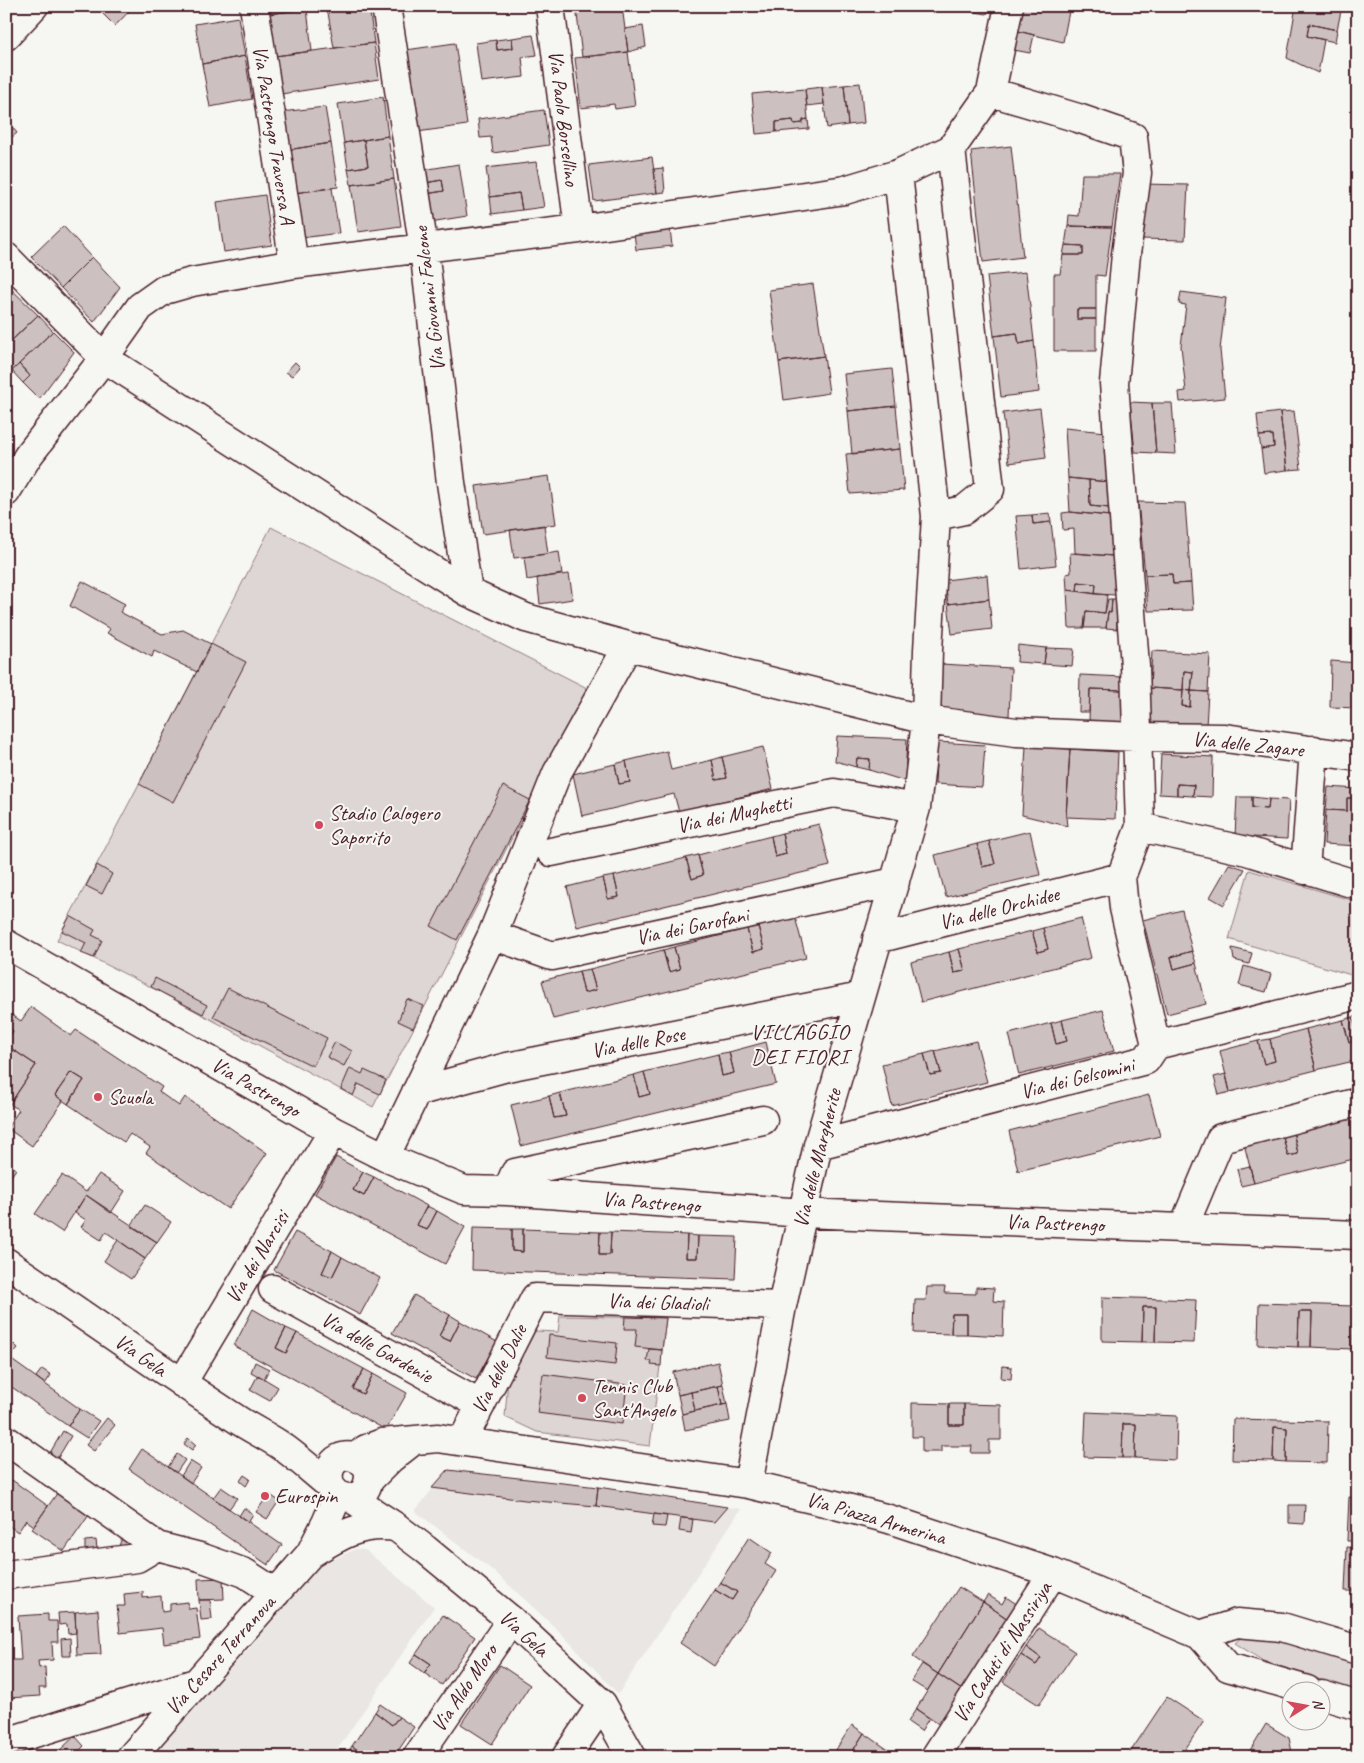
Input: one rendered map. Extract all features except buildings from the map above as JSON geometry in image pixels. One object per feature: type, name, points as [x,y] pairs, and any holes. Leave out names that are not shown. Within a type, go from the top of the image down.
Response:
[{"type":"street","points":[[6,36],[34,6]]},
{"type":"street","name":"Via Pastrengo Traversa A","points":[[254,6],[294,264]]},
{"type":"street","name":"Via Giovanni Falcone","points":[[386,6],[424,249],[450,473],[468,592]]},
{"type":"street","name":"Via Paolo Borsellino","points":[[550,6],[579,229]]},
{"type":"street","points":[[6,492],[28,456],[104,358],[140,306],[164,290],[192,282],[294,264],[579,229],[845,190],[898,174],[951,149],[990,92],[1009,6]]},
{"type":"street","points":[[990,92],[1078,118],[1133,137],[1137,174],[1126,254],[1114,382],[1135,656],[1140,827],[1122,877],[1124,908],[1156,1045]]},
{"type":"street","points":[[936,516],[964,510],[990,489],[951,149]]},
{"type":"street","name":"Via delle Margherite","points":[[748,1484],[782,1306],[818,1145],[916,808],[926,720],[936,516],[898,174]]},
{"type":"street","name":"Via delle Zagare","points":[[6,258],[104,358],[468,592],[526,618],[628,646],[926,720],[1016,732],[1225,738],[1358,757]]},
{"type":"street","points":[[385,1157],[492,935],[557,773],[628,646]]},
{"type":"street","points":[[1305,870],[1314,750]]},
{"type":"street","name":"Via dei Mughetti","points":[[551,852],[834,793],[916,808]]},
{"type":"street","points":[[1140,827],[1247,852],[1358,885]]},
{"type":"street","name":"Via delle Orchidee","points":[[877,939],[1122,877]]},
{"type":"street","name":"Via dei Garofani","points":[[492,935],[552,956],[895,882]]},
{"type":"street","name":"Via Pastrengo","points":[[6,944],[333,1131],[385,1157],[464,1190],[508,1191],[802,1213],[1358,1235]]},
{"type":"street","name":"Via dei Gelsomini","points":[[818,1145],[1146,1060],[1156,1045],[1358,995]]},
{"type":"street","name":"Via delle Rose","points":[[416,1092],[507,1068],[861,997]]},
{"type":"street","points":[[1183,1228],[1221,1138],[1358,1102]]},
{"type":"street","points":[[508,1191],[515,1173],[763,1120]]},
{"type":"street","name":"Via dei Narcisi","points":[[182,1383],[333,1131]]},
{"type":"street","name":"Via Gela","points":[[6,1262],[182,1383],[278,1444]]},
{"type":"street","name":"Via delle Gardenie","points":[[273,1289],[481,1405]]},
{"type":"street","name":"Via dei Gladioli","points":[[535,1298],[782,1306]]},
{"type":"street","name":"Via delle Dalie","points":[[463,1440],[535,1298]]},
{"type":"street","name":"Via Piazza Armerina","points":[[351,1488],[328,1472],[331,1466],[340,1458],[351,1457],[382,1443],[438,1438],[463,1440],[748,1484],[889,1519],[1053,1574],[1200,1635],[1228,1667],[1282,1683]]},
{"type":"street","points":[[6,1440],[157,1546],[245,1573],[276,1593]]},
{"type":"street","points":[[351,1488],[414,1441]]},
{"type":"street","points":[[278,1444],[316,1453],[351,1457],[367,1466],[326,1523],[310,1554]]},
{"type":"street","points":[[278,1444],[351,1488],[396,1527]]},
{"type":"street","points":[[310,1554],[335,1539],[361,1527],[378,1525],[396,1527]]},
{"type":"street","name":"Via Gela","points":[[396,1527],[440,1560],[511,1620],[602,1704],[632,1757]]},
{"type":"street","points":[[6,1575],[137,1558],[157,1546]]},
{"type":"street","name":"Via Cesare Terranova","points":[[131,1757],[310,1554]]},
{"type":"street","name":"Via Caduti di Nassiriya","points":[[935,1757],[1053,1574]]},
{"type":"street","name":"Via Aldo Moro","points":[[417,1757],[511,1620]]},
{"type":"street","points":[[1200,1635],[1236,1623],[1282,1627],[1358,1650]]},
{"type":"street","points":[[6,1742],[195,1683]]},
{"type":"street","points":[[1332,1698],[1358,1706]]},
{"type":"street","points":[[566,1757],[602,1704]]},
{"type":"shaded area","name":"Stadio Calogero Saporito","points":[[271,527],[589,689],[373,1107],[151,987],[57,940]]},
{"type":"shaded area","points":[[1249,870],[1358,902],[1358,977],[1229,939]]},
{"type":"shaded area","name":"Tennis Club Sant'Angelo","points":[[560,1316],[666,1318],[650,1446],[537,1432],[505,1417],[508,1378],[535,1331],[558,1332]]},
{"type":"shaded area","points":[[448,1470],[598,1487],[741,1509],[618,1694],[560,1632],[496,1573],[415,1511]]},
{"type":"shaded area","points":[[356,1549],[365,1550],[434,1607],[332,1757],[148,1757],[254,1643],[310,1570]]},
{"type":"shaded area","points":[[1255,1633],[1358,1665],[1358,1692],[1332,1684],[1332,1680],[1321,1680],[1263,1661],[1235,1643],[1244,1635]]},
{"type":"place","name":"Stadio Calogero Saporito","points":[[319,825]]},
{"type":"place","name":"Scuola","points":[[98,1097]]},
{"type":"place","name":"Tennis Club Sant'Angelo","points":[[582,1398]]},
{"type":"place","name":"Eurospin","points":[[265,1496]]},
{"type":"district","name":"VILLAGGIO DEI FIORI","points":[[800,1044]]}]
